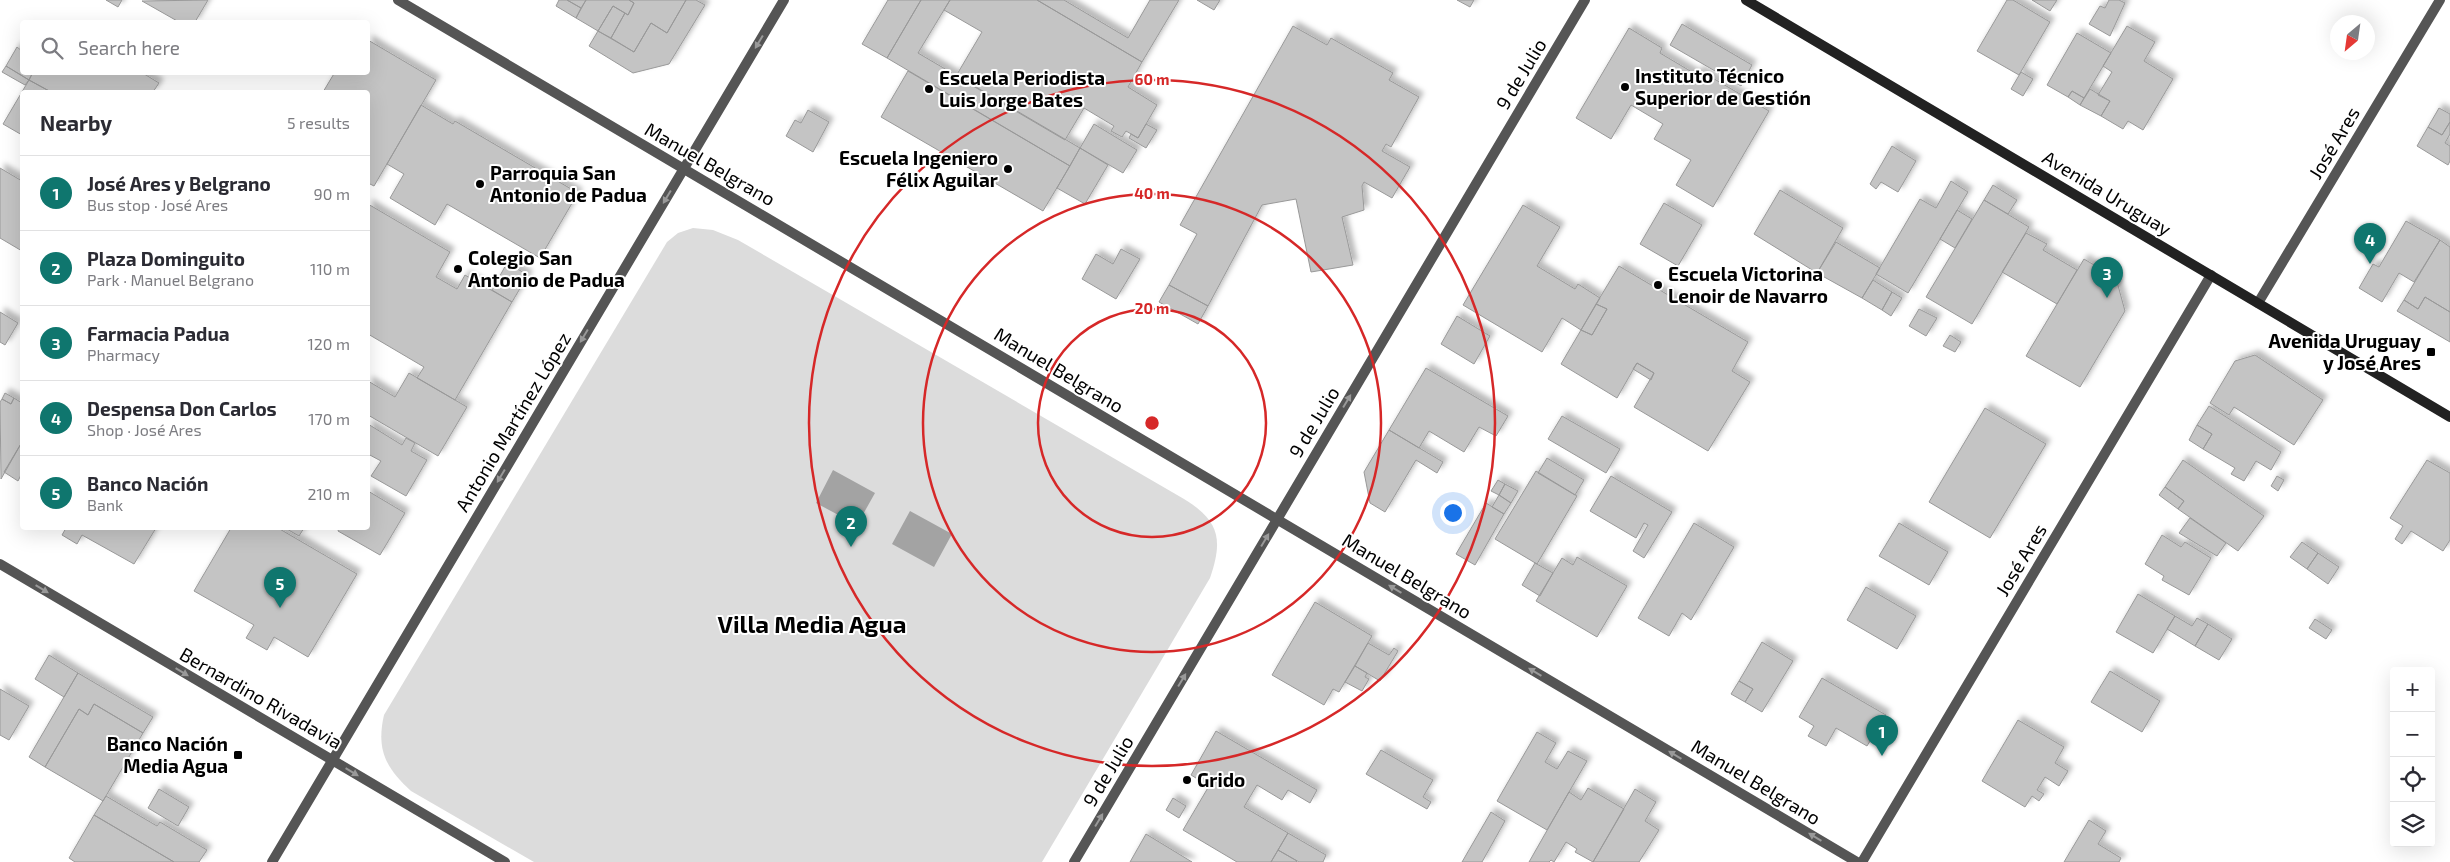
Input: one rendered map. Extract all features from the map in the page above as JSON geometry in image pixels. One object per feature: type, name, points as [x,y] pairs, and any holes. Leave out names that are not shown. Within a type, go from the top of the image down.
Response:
[{"type":"main road","name":"Avenida Uruguay","points":[[1746,0],[2450,417]]},
{"type":"street","name":"Manuel Belgrano","points":[[398,0],[1857,862]]},
{"type":"street","name":"Antonio Martínez López","points":[[272,862],[784,0]]},
{"type":"street","name":"9 de Julio","points":[[1074,862],[1585,0]]},
{"type":"street","name":"José Ares","points":[[2258,303],[2440,0]]},
{"type":"street","name":"José Ares","points":[[1862,862],[2211,275]]},
{"type":"street","name":"Bernardino Rivadavia","points":[[0,564],[505,862]]},
{"type":"shaded area","points":[[693,228],[713,230],[738,240],[1184,499],[1205,515],[1211,524],[1217,542],[1210,578],[1042,862],[534,862],[411,791],[389,766],[382,748],[381,738],[384,715],[667,242],[678,233]]},
{"type":"shaded area","points":[[833,470],[875,493],[857,525],[816,503]]},
{"type":"shaded area","points":[[910,511],[952,534],[934,567],[892,544]]},
{"type":"building","points":[[106,0],[122,0],[118,7]]},
{"type":"building","points":[[208,0],[196,20],[175,20],[142,1]]},
{"type":"building","points":[[559,0],[567,0],[581,8],[576,18],[556,6]]},
{"type":"building","points":[[567,0],[586,0],[581,8]]},
{"type":"building","points":[[586,0],[629,0],[634,3],[628,15],[613,6],[598,31],[576,18]]},
{"type":"building","points":[[629,0],[686,0],[667,33],[651,23],[634,52],[611,38],[625,13],[628,15],[634,3]]},
{"type":"building","points":[[686,0],[696,0],[705,5],[669,64],[633,73],[589,46],[598,31],[634,52],[651,23],[667,33]]},
{"type":"building","points":[[888,0],[921,0],[887,58],[862,44]]},
{"type":"building","points":[[921,0],[950,0],[918,53],[1080,148],[1070,166],[887,58]]},
{"type":"building","points":[[950,0],[1037,0],[1142,62],[1128,87],[1157,105],[1138,138],[1126,131],[1122,137],[1111,131],[1114,126],[1084,108],[1065,140],[956,76],[982,32],[944,10]]},
{"type":"building","points":[[1037,0],[1064,0],[1128,38],[1150,0],[1179,0],[1142,62]]},
{"type":"building","points":[[1197,0],[1220,0],[1214,10]]},
{"type":"building","points":[[1457,0],[1474,0],[1470,7]]},
{"type":"building","points":[[2007,0],[2013,0],[2050,22],[2019,75],[1977,51]]},
{"type":"building","points":[[2032,0],[2057,0],[2050,11]]},
{"type":"building","points":[[2109,0],[2119,0],[2125,3],[2110,36],[2089,24],[2100,6],[2105,8]]},
{"type":"building","points":[[613,6],[625,13],[611,38],[598,31]]},
{"type":"building","points":[[1682,24],[1752,65],[1741,86],[1670,45]]},
{"type":"building","points":[[1293,26],[1327,45],[1331,38],[1393,73],[1389,80],[1419,97],[1391,147],[1386,144],[1382,151],[1410,167],[1392,198],[1364,182],[1362,186],[1364,210],[1342,217],[1353,265],[1311,272],[1296,199],[1262,205],[1208,306],[1169,285],[1197,234],[1180,225]]},
{"type":"building","points":[[2127,26],[2155,42],[2144,61],[2173,79],[2143,130],[2128,121],[2123,129],[2101,116],[2110,101],[2098,95],[2112,72],[2103,66]]},
{"type":"building","points":[[1629,28],[1662,48],[1660,53],[1697,75],[1699,70],[1769,111],[1713,207],[1676,185],[1691,160],[1654,139],[1663,124],[1631,105],[1611,139],[1576,118]]},
{"type":"building","points":[[2077,33],[2111,53],[2084,98],[2072,91],[2068,97],[2047,85]]},
{"type":"building","points":[[370,41],[436,80],[374,186],[370,184],[370,90],[324,90],[333,75],[370,75]]},
{"type":"building","points":[[17,47],[20,49],[20,75],[6,66]]},
{"type":"building","points":[[6,66],[29,80],[25,85],[2,72]]},
{"type":"building","points":[[908,71],[1070,166],[1043,211],[881,117]]},
{"type":"building","points":[[2021,72],[2033,79],[2023,96],[2011,89]]},
{"type":"building","points":[[21,75],[32,75],[29,80]]},
{"type":"building","points":[[32,75],[146,75],[159,83],[154,90],[47,90],[29,80]]},
{"type":"building","points":[[29,80],[47,90],[23,90]]},
{"type":"building","points":[[2090,89],[2110,101],[2101,116],[2080,105]]},
{"type":"building","points":[[2072,91],[2084,98],[2080,105],[2068,97]]},
{"type":"building","points":[[20,95],[20,134],[3,124]]},
{"type":"building","name":"Parroquia San Antonio de Padua","points":[[421,105],[453,124],[455,121],[578,193],[540,258],[447,204],[435,225],[390,198],[404,174],[387,164]]},
{"type":"building","points":[[2439,108],[2450,114],[2450,122],[2442,135],[2428,127]]},
{"type":"building","points":[[808,110],[829,122],[813,152],[786,136],[795,120],[801,123]]},
{"type":"building","points":[[2450,122],[2450,134],[2445,143],[2450,146],[2450,161],[2448,165],[2417,146],[2428,127],[2442,135]]},
{"type":"building","points":[[1094,124],[1137,150],[1123,173],[1080,148]]},
{"type":"building","points":[[1146,124],[1157,130],[1146,148],[1129,138],[1131,134],[1138,138]]},
{"type":"building","points":[[1892,146],[1916,161],[1898,192],[1881,182],[1876,189],[1870,184]]},
{"type":"building","points":[[1080,148],[1108,165],[1085,204],[1057,188]]},
{"type":"building","points":[[0,168],[20,180],[20,250],[0,238]]},
{"type":"building","points":[[1951,181],[1968,192],[1908,293],[1876,274],[1920,199],[1936,208]]},
{"type":"building","points":[[1993,185],[2017,200],[2008,214],[1984,200]]},
{"type":"building","points":[[1780,190],[1843,228],[1817,273],[1754,234]]},
{"type":"building","points":[[1984,200],[2029,227],[1972,324],[1926,297]]},
{"type":"building","points":[[1664,203],[1702,225],[1678,266],[1640,244]]},
{"type":"building","points":[[370,205],[450,252],[436,277],[457,289],[465,275],[512,302],[455,400],[417,378],[424,367],[370,335]]},
{"type":"building","points":[[1523,205],[1560,227],[1537,266],[1575,289],[1578,284],[1600,298],[1581,330],[1562,318],[1542,352],[1463,305]]},
{"type":"building","points":[[1957,210],[1972,219],[1955,248],[1940,239]]},
{"type":"building","points":[[2406,221],[2440,240],[2414,282],[2399,273],[2382,302],[2359,288],[2373,264],[2379,267]]},
{"type":"building","points":[[2026,233],[2047,244],[2043,250],[2077,270],[2057,304],[2002,272]]},
{"type":"building","points":[[2440,240],[2450,247],[2450,312],[2425,297],[2418,309],[2404,300]]},
{"type":"building","points":[[1836,242],[1880,268],[1862,298],[1817,273]]},
{"type":"building","points":[[1121,249],[1140,259],[1116,299],[1082,279],[1096,254],[1113,264]]},
{"type":"building","points":[[2084,259],[2116,278],[2125,311],[2080,387],[2026,356]]},
{"type":"building","points":[[507,263],[528,275],[512,302],[492,290]]},
{"type":"building","points":[[1619,266],[1748,342],[1732,371],[1750,382],[1708,451],[1634,407],[1654,373],[1637,363],[1617,398],[1561,364],[1581,330],[1592,335],[1607,309],[1596,304]]},
{"type":"building","points":[[1873,280],[1892,292],[1882,310],[1862,298]]},
{"type":"building","points":[[1169,285],[1208,306],[1198,324],[1159,302]]},
{"type":"building","points":[[1892,292],[1902,298],[1891,316],[1882,310]]},
{"type":"building","points":[[2425,297],[2450,312],[2450,342],[2397,311],[2404,300],[2418,309]]},
{"type":"building","points":[[1596,304],[1607,309],[1592,335],[1581,330]]},
{"type":"building","points":[[1919,309],[1937,318],[1926,336],[1909,326]]},
{"type":"building","points":[[0,312],[18,323],[5,345],[0,342]]},
{"type":"building","points":[[1457,316],[1490,336],[1474,364],[1441,344]]},
{"type":"building","points":[[1950,335],[1961,342],[1955,352],[1943,346]]},
{"type":"building","points":[[2255,355],[2323,400],[2294,445],[2234,407],[2229,415],[2210,403],[2235,361]]},
{"type":"building","points":[[1637,363],[1654,373],[1651,380],[1633,369]]},
{"type":"building","points":[[1426,368],[1508,416],[1496,436],[1479,427],[1464,452],[1429,431],[1419,448],[1389,430]]},
{"type":"building","points":[[409,373],[467,407],[438,456],[370,416],[370,382],[395,397]]},
{"type":"building","points":[[5,393],[14,398],[11,404],[2,399]]},
{"type":"building","points":[[14,398],[20,402],[20,446],[1,479],[0,402],[2,399],[11,404]]},
{"type":"building","points":[[2209,406],[2281,452],[2271,470],[2256,461],[2244,481],[2231,474],[2235,468],[2203,449],[2212,434],[2197,425]]},
{"type":"building","points":[[1985,408],[2046,444],[1990,538],[1929,502]]},
{"type":"building","points":[[1562,416],[1620,449],[1606,473],[1548,439]]},
{"type":"building","points":[[370,425],[402,445],[406,438],[415,443],[411,451],[427,460],[406,496],[371,476],[381,461],[370,455]]},
{"type":"building","points":[[2197,425],[2212,434],[2203,449],[2189,440]]},
{"type":"building","points":[[1389,430],[1443,462],[1437,473],[1416,460],[1385,512],[1370,503],[1364,472]]},
{"type":"building","points":[[20,445],[20,477],[18,481],[4,472]]},
{"type":"building","points":[[1547,458],[1584,480],[1575,495],[1538,473]]},
{"type":"building","points":[[2183,460],[2264,516],[2238,551],[2178,509],[2184,501],[2165,487]]},
{"type":"building","points":[[2427,460],[2450,473],[2450,540],[2443,551],[2411,531],[2402,544],[2395,539],[2403,526],[2390,518]]},
{"type":"building","points":[[1536,471],[1577,496],[1537,564],[1495,539]]},
{"type":"building","points":[[1611,476],[1672,512],[1644,558],[1633,551],[1648,525],[1644,523],[1636,538],[1590,511]]},
{"type":"building","points":[[2277,476],[2284,480],[2278,491],[2271,486]]},
{"type":"building","points":[[1498,480],[1505,484],[1499,495],[1491,491]]},
{"type":"building","points":[[1505,484],[1518,491],[1511,503],[1499,495]]},
{"type":"building","points":[[2165,487],[2184,501],[2178,509],[2159,495]]},
{"type":"building","points":[[370,492],[405,513],[380,555],[338,531],[370,530]]},
{"type":"building","points":[[1499,495],[1511,503],[1504,514],[1492,507]]},
{"type":"building","points":[[1486,503],[1504,514],[1475,565],[1456,554]]},
{"type":"building","points":[[2190,518],[2226,543],[2217,556],[2179,533]]},
{"type":"building","points":[[1694,523],[1734,547],[1691,620],[1682,613],[1669,636],[1638,618]]},
{"type":"building","points":[[1899,523],[1948,552],[1929,585],[1879,556]]},
{"type":"building","points":[[65,530],[155,530],[134,564],[82,535],[77,544],[62,535]]},
{"type":"building","points":[[230,530],[281,530],[357,574],[308,657],[274,637],[267,650],[246,638],[254,625],[194,591]]},
{"type":"building","points":[[288,530],[303,530],[299,536]]},
{"type":"building","points":[[2162,535],[2181,547],[2185,542],[2211,558],[2189,595],[2162,580],[2164,576],[2145,564]]},
{"type":"building","points":[[2302,542],[2318,553],[2307,569],[2290,557]]},
{"type":"building","points":[[2318,553],[2339,567],[2328,584],[2307,569]]},
{"type":"building","points":[[1577,557],[1627,586],[1597,637],[1536,601],[1562,558],[1573,565]]},
{"type":"building","points":[[1535,563],[1553,573],[1540,596],[1522,585]]},
{"type":"building","points":[[1866,587],[1916,616],[1897,649],[1847,620]]},
{"type":"building","points":[[2138,594],[2175,616],[2153,653],[2116,632]]},
{"type":"building","points":[[1315,602],[1372,636],[1339,692],[1333,689],[1324,705],[1272,675]]},
{"type":"building","points":[[2175,616],[2192,626],[2197,618],[2208,624],[2195,646],[2167,629]]},
{"type":"building","points":[[2315,619],[2332,630],[2326,639],[2309,628]]},
{"type":"building","points":[[2208,624],[2232,639],[2219,660],[2195,646]]},
{"type":"building","points":[[1762,642],[1793,661],[1762,712],[1745,702],[1753,689],[1739,681]]},
{"type":"building","points":[[1368,643],[1389,655],[1394,648],[1398,651],[1380,681],[1355,666]]},
{"type":"building","points":[[49,655],[78,673],[64,697],[35,679]]},
{"type":"building","points":[[1355,666],[1367,673],[1365,677],[1369,679],[1362,691],[1345,682]]},
{"type":"building","points":[[2110,671],[2160,701],[2142,732],[2091,702]]},
{"type":"building","points":[[78,673],[153,717],[143,733],[94,704],[88,715],[79,709],[45,767],[29,757]]},
{"type":"building","points":[[1822,678],[1886,715],[1867,746],[1836,728],[1826,746],[1808,736],[1814,726],[1799,717]]},
{"type":"building","points":[[1739,681],[1753,689],[1745,702],[1731,694]]},
{"type":"building","points":[[0,689],[29,706],[9,740],[0,735]]},
{"type":"building","points":[[94,704],[143,733],[103,801],[45,767],[79,709],[88,715]]},
{"type":"building","points":[[2018,720],[2064,747],[2055,763],[2068,771],[2059,786],[2045,777],[2037,790],[2044,794],[2039,801],[2032,796],[2025,807],[1982,781]]},
{"type":"building","points":[[1216,731],[1317,790],[1310,803],[1288,790],[1282,800],[1257,785],[1244,807],[1288,833],[1271,862],[1237,862],[1183,830],[1209,786],[1191,775]]},
{"type":"building","points":[[1537,732],[1556,743],[1545,762],[1557,769],[1568,751],[1587,761],[1547,830],[1497,801]]},
{"type":"building","points":[[1381,750],[1433,780],[1423,797],[1431,802],[1427,809],[1366,774]]},
{"type":"building","points":[[1588,788],[1624,809],[1593,862],[1575,852],[1577,849],[1566,842],[1554,862],[1551,860],[1549,862],[1529,862],[1569,792],[1581,800]]},
{"type":"building","points":[[159,789],[189,807],[178,826],[148,808]]},
{"type":"building","points":[[1635,789],[1656,802],[1645,821],[1659,830],[1639,862],[1593,862]]},
{"type":"building","points":[[106,796],[157,826],[160,822],[207,850],[199,862],[174,862],[94,815]]},
{"type":"building","points":[[1173,798],[1186,806],[1179,818],[1166,810]]},
{"type":"building","points":[[1491,812],[1505,821],[1482,862],[1462,862]]},
{"type":"building","points":[[94,815],[174,862],[75,862],[69,858]]},
{"type":"building","points":[[2089,820],[2106,831],[2098,844],[2121,858],[2119,862],[2064,862]]},
{"type":"building","points":[[1288,833],[1326,855],[1323,862],[1299,862],[1278,850]]},
{"type":"building","points":[[1146,834],[1192,862],[1130,862]]},
{"type":"building","points":[[1278,850],[1297,861],[1271,862]]},
{"type":"place","name":"Instituto Técnico Superior de Gestión","points":[[1625,87]]},
{"type":"place","name":"Escuela Periodista Luis Jorge Bates","points":[[929,89]]},
{"type":"place","name":"Escuela Ingeniero Félix Aguilar","points":[[1008,169]]},
{"type":"place","name":"Parroquia San Antonio de Padua","points":[[480,184]]},
{"type":"place","name":"Despensa Don Carlos","points":[[2370,264]]},
{"type":"place","name":"Colegio San Antonio de Padua","points":[[458,269]]},
{"type":"place","name":"Escuela Victorina Lenoir de Navarro","points":[[1658,285]]},
{"type":"place","name":"Farmacia Padua","points":[[2107,298]]},
{"type":"place","name":"Avenida Uruguay y José Ares","points":[[2431,352]]},
{"type":"place","name":"Plaza Dominguito","points":[[851,547]]},
{"type":"place","name":"Banco Nación","points":[[280,608]]},
{"type":"place","name":"Banco Nación Media Agua","points":[[238,755]]},
{"type":"place","name":"José Ares y Belgrano","points":[[1882,756]]},
{"type":"place","name":"Grido","points":[[1187,780]]},
{"type":"district","name":"Villa Media Agua","points":[[812,625]]}]
